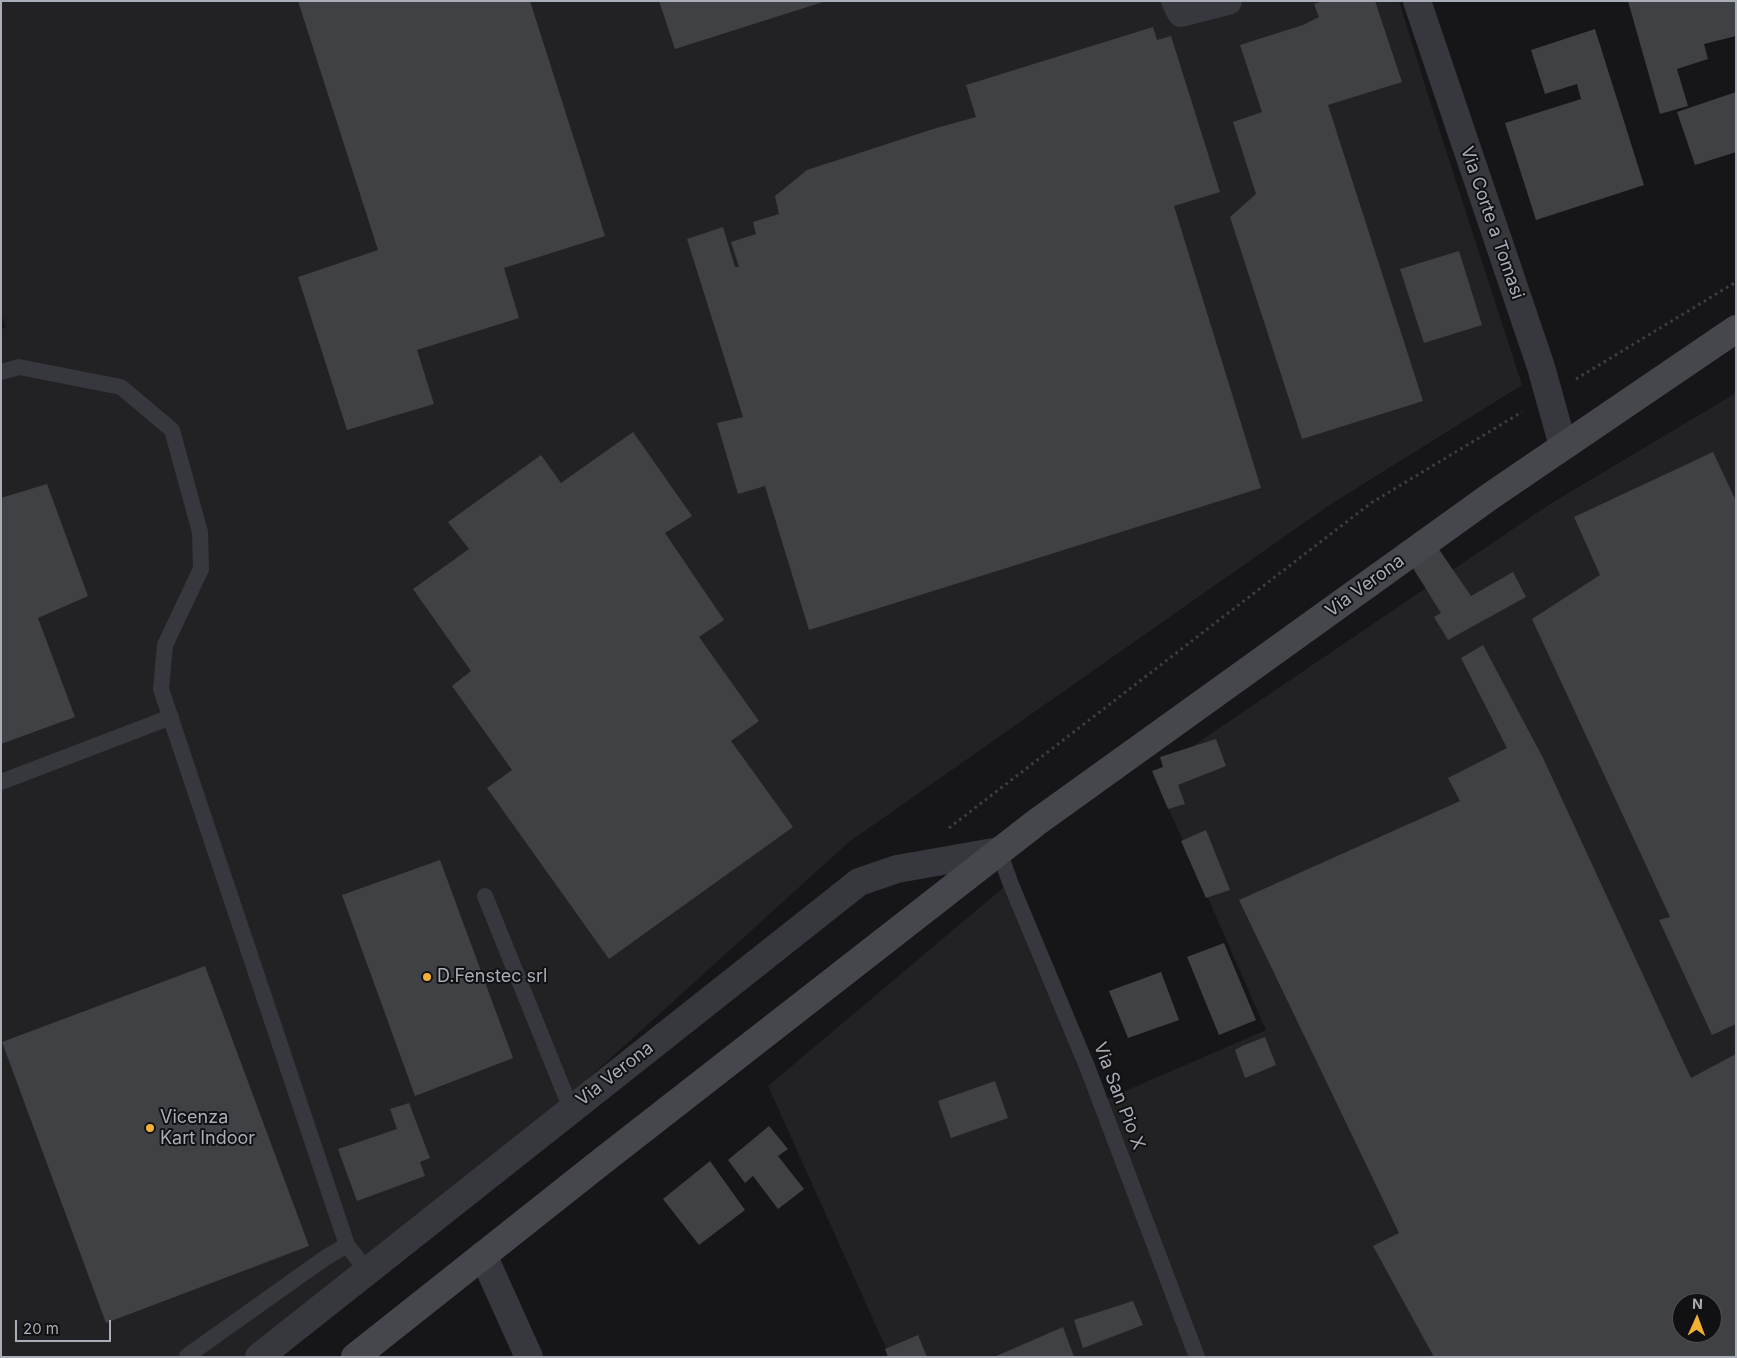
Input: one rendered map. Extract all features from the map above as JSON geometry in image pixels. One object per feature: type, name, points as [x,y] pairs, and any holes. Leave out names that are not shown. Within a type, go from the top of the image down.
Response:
[{"type":"main road","name":"Via Verona","points":[[355,1357],[1037,822],[1492,495],[1736,330]]},
{"type":"street","points":[[1175,1],[1182,13],[1228,1]]},
{"type":"street","name":"Via Corte a Tomasi","points":[[1417,1],[1541,367],[1562,446]]},
{"type":"street","name":"Via Verona","points":[[259,1357],[859,882],[897,869],[999,851]]},
{"type":"street","points":[[483,1255],[529,1357]]},
{"type":"lane","points":[[1,372],[19,367],[121,387],[172,430],[200,532],[201,569],[166,645],[160,688],[347,1245],[367,1271]]},
{"type":"lane","points":[[1,782],[171,717]]},
{"type":"lane","name":"Via San Pio X","points":[[999,851],[1010,882],[1088,1069],[1197,1357]]},
{"type":"lane","points":[[485,896],[571,1109]]},
{"type":"lane","points":[[187,1356],[347,1245]]},
{"type":"path","points":[[948,828],[1371,503],[1736,282]]},
{"type":"shaded area","points":[[1,1],[1399,1],[1522,385],[1328,506],[849,842],[281,1357],[1,1357],[1,329],[6,327],[1,314]]},
{"type":"shaded area","points":[[1736,393],[1736,1357],[890,1357],[768,1086],[1010,882],[1100,1102],[1266,1030],[1153,773],[1550,504]]},
{"type":"building","points":[[298,1],[530,1],[605,236],[504,268],[519,318],[417,350],[434,404],[347,430],[298,277],[378,250]]},
{"type":"building","points":[[659,1],[823,1],[823,2],[675,49]]},
{"type":"building","points":[[1323,1],[1375,1],[1402,82],[1328,105],[1423,401],[1302,439],[1230,217],[1256,194],[1233,122],[1262,112],[1240,45],[1303,25],[1319,17],[1314,4]]},
{"type":"building","points":[[1628,1],[1736,1],[1736,36],[1704,44],[1708,59],[1677,69],[1688,106],[1660,114]]},
{"type":"building","points":[[1153,27],[1157,40],[1171,36],[1220,192],[1174,206],[1261,488],[809,630],[765,486],[738,494],[717,423],[743,417],[687,239],[723,227],[735,267],[739,267],[731,242],[756,234],[753,222],[779,214],[775,196],[807,170],[976,117],[966,85]]},
{"type":"building","points":[[1595,29],[1644,185],[1536,220],[1505,123],[1581,99],[1577,84],[1545,94],[1531,50]]},
{"type":"building","points":[[1736,92],[1736,152],[1695,165],[1677,112]]},
{"type":"building","points":[[1459,251],[1482,325],[1424,343],[1400,269]]},
{"type":"building","points":[[633,432],[692,516],[665,533],[724,620],[699,637],[759,721],[731,741],[793,827],[609,959],[487,788],[512,770],[452,686],[471,671],[413,589],[469,549],[448,522],[541,455],[561,483]]},
{"type":"building","points":[[1713,452],[1736,501],[1736,1024],[1712,1035],[1659,920],[1670,917],[1532,619],[1600,575],[1574,517]]},
{"type":"building","points":[[47,484],[88,596],[38,618],[75,717],[1,744],[1,498]]},
{"type":"building","points":[[1438,548],[1471,596],[1513,572],[1526,597],[1448,640],[1434,617],[1441,613],[1411,565]]},
{"type":"building","points":[[1483,645],[1543,758],[1691,1078],[1736,1054],[1736,1357],[1434,1357],[1373,1246],[1399,1233],[1239,900],[1460,801],[1448,778],[1507,748],[1461,658]]},
{"type":"building","points":[[1216,739],[1226,766],[1178,785],[1185,804],[1168,809],[1152,771],[1163,767],[1160,757]]},
{"type":"building","points":[[1206,830],[1230,890],[1206,898],[1181,841]]},
{"type":"building","name":"D.Fenstec srl","points":[[440,860],[513,1058],[415,1096],[342,895]]},
{"type":"building","points":[[1224,943],[1256,1020],[1219,1035],[1187,957]]},
{"type":"building","name":"Vicenza Kart Indoor","points":[[205,966],[309,1246],[106,1323],[2,1042]]},
{"type":"building","points":[[1161,972],[1179,1020],[1128,1038],[1109,991]]},
{"type":"building","points":[[1265,1037],[1276,1065],[1245,1078],[1235,1050]]},
{"type":"building","points":[[995,1081],[1008,1118],[951,1138],[938,1101]]},
{"type":"building","points":[[409,1103],[430,1158],[420,1162],[425,1176],[357,1201],[338,1149],[397,1129],[390,1109]]},
{"type":"building","points":[[769,1126],[788,1149],[778,1156],[804,1189],[778,1209],[753,1176],[745,1183],[728,1160]]},
{"type":"building","points":[[710,1161],[745,1210],[699,1245],[663,1199]]},
{"type":"building","points":[[1133,1301],[1143,1325],[1083,1348],[1074,1320]]},
{"type":"building","points":[[1063,1327],[1074,1357],[994,1357]]},
{"type":"building","points":[[918,1335],[927,1357],[888,1357],[885,1349]]},
{"type":"place","name":"D.Fenstec srl","points":[[427,977]]},
{"type":"place","name":"Vicenza Kart Indoor","points":[[150,1128]]}]
